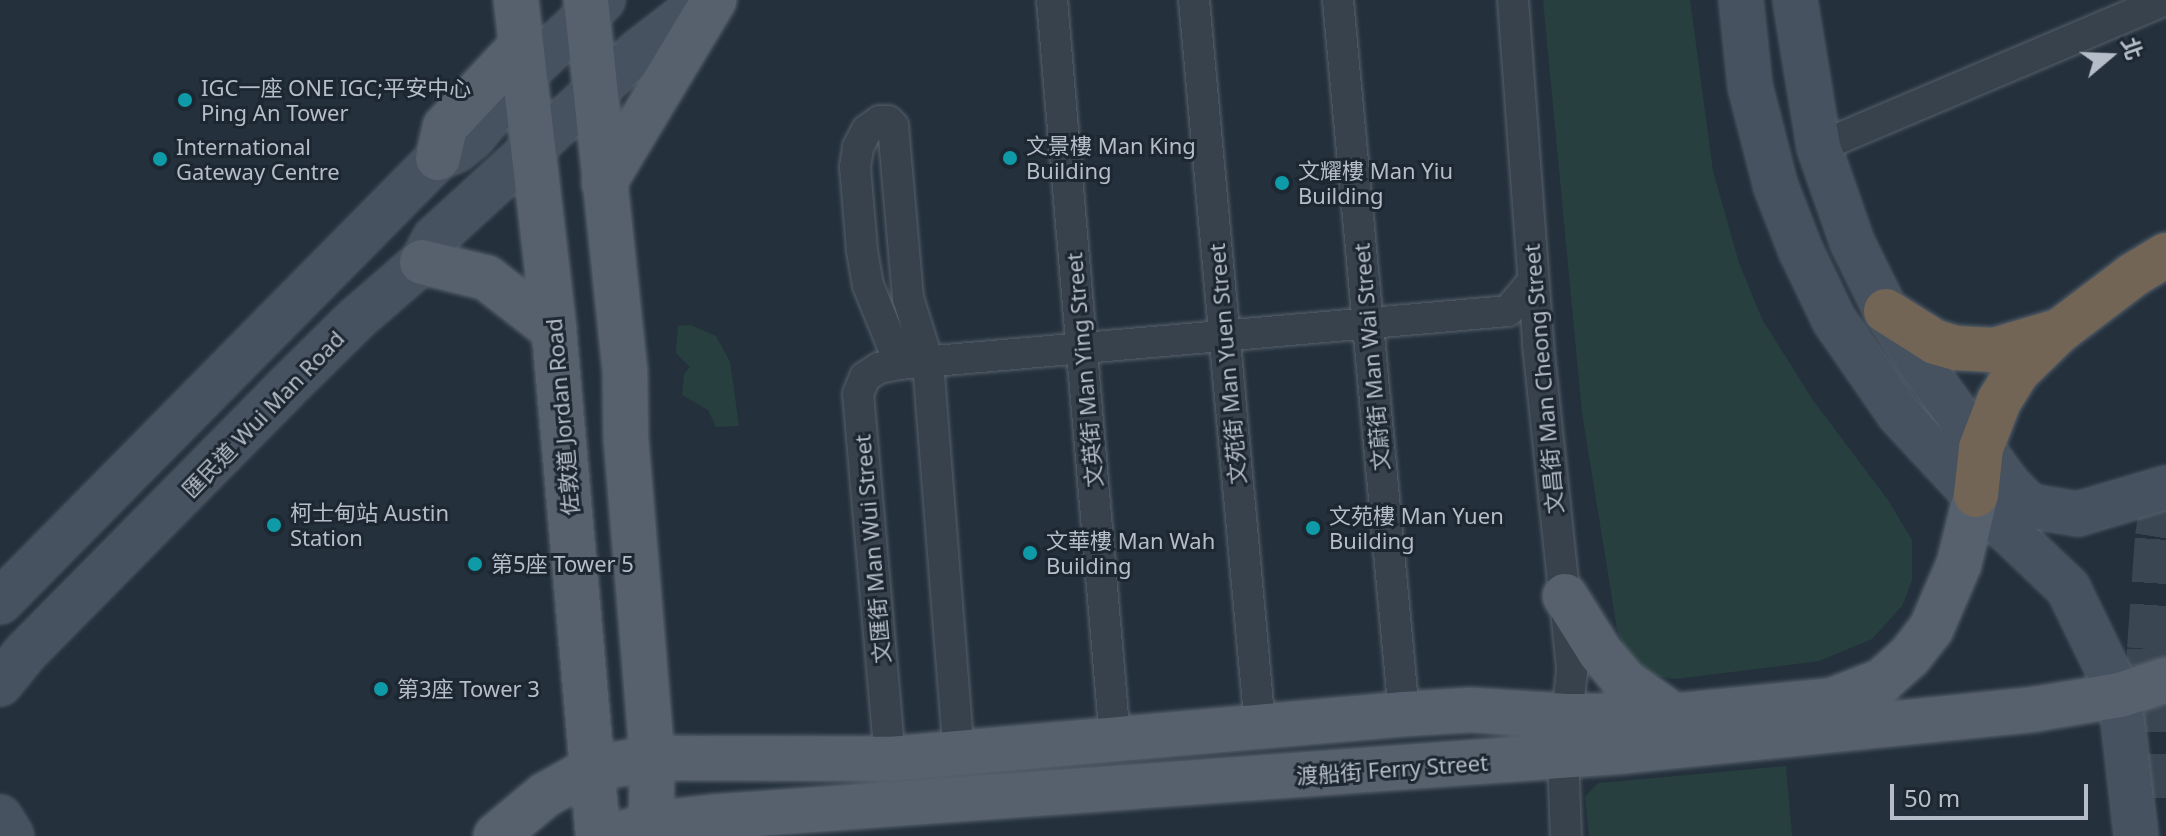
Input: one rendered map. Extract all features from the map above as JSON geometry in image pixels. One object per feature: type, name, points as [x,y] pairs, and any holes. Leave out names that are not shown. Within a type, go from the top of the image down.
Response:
[{"type":"highway","points":[[1976,495],[1981,448],[1999,401],[2018,371],[2058,332],[2166,255]]},
{"type":"highway","points":[[1886,311],[1935,342],[1956,348],[1994,350],[2058,332]]},
{"type":"main road","name":"佐敦道 Jordan Road","points":[[516,0],[554,330],[598,836]]},
{"type":"main road","name":"匯民道 Wui Man Road","points":[[0,684],[24,654],[282,392],[355,320],[422,262],[435,238],[639,51],[705,0]]},
{"type":"main road","points":[[604,183],[714,0]]},
{"type":"main road","points":[[1741,0],[1750,86],[1776,187],[1801,251],[1834,320],[1899,414],[2006,529],[2063,580],[2080,609],[2120,695],[2136,836]]},
{"type":"main road","points":[[1795,0],[1819,147],[1852,242],[1886,311],[2008,484],[2029,506],[2078,514],[2166,488]]},
{"type":"main road","points":[[0,602],[438,158],[445,127],[592,4]]},
{"type":"main road","points":[[592,4],[604,183],[625,371],[626,439],[652,758],[639,832]]},
{"type":"main road","points":[[1776,187],[1819,147]]},
{"type":"main road","points":[[422,262],[450,266],[487,278],[554,330]]},
{"type":"main road","name":"渡船街 Ferry Street","points":[[496,836],[545,795],[592,769],[652,758],[890,759],[1471,710],[1564,736],[1674,716],[1833,700],[1882,681],[1909,657],[1931,629],[1959,564],[1976,495]]},
{"type":"main road","points":[[1565,596],[1600,652],[1624,681],[1674,716]]},
{"type":"main road","name":"渡船街 Ferry Street","points":[[639,832],[1564,736],[2036,709],[2120,695],[2166,680]]},
{"type":"main road","points":[[0,817],[12,836]]},
{"type":"street","name":"文英街 Man Ying Street","points":[[1052,0],[1115,739]]},
{"type":"street","name":"文苑街 Man Yuen Street","points":[[1194,0],[1260,727]]},
{"type":"street","name":"文蔚街 Man Wai Street","points":[[1338,0],[1404,714]]},
{"type":"street","name":"文昌街 Man Cheong Street","points":[[1513,0],[1538,344],[1572,670],[1564,736],[1566,836]]},
{"type":"street","points":[[1819,147],[2166,0]]},
{"type":"street","points":[[914,363],[868,285],[861,236],[855,167],[858,147],[867,130],[880,121],[888,121],[893,126],[914,363],[959,753]]},
{"type":"street","points":[[1533,281],[1508,311],[1538,344]]},
{"type":"street","name":"文匯街 Man Wui Street","points":[[890,759],[858,394],[865,377],[879,368],[914,363],[1508,311]]},
{"type":"green space","points":[[1543,0],[1690,0],[1713,171],[1739,263],[1762,319],[1812,399],[1888,500],[1912,540],[1912,580],[1902,606],[1872,639],[1819,661],[1675,679],[1654,676],[1638,665],[1625,648],[1617,629],[1582,413]]},
{"type":"green space","points":[[691,325],[716,336],[730,362],[739,426],[716,427],[708,410],[682,395],[684,374],[690,367],[676,353],[678,326]]},
{"type":"green space","points":[[1786,766],[1792,836],[1589,836],[1585,797],[1598,783]]},
{"type":"tunnel","points":[[2148,798],[2149,649],[2157,537],[2166,481]]},
{"type":"place","name":"IGC一座 ONE IGC;平安中心 Ping An Tower","points":[[185,100]]},
{"type":"place","name":"文景樓 Man King Building","points":[[1010,158]]},
{"type":"place","name":"International Gateway Centre","points":[[160,159]]},
{"type":"place","name":"文耀樓 Man Yiu Building","points":[[1282,183]]},
{"type":"place","name":"柯士甸站 Austin Station","points":[[274,525]]},
{"type":"place","name":"文苑樓 Man Yuen Building","points":[[1313,528]]},
{"type":"place","name":"文華樓 Man Wah Building","points":[[1030,553]]},
{"type":"place","name":"第5座 Tower 5","points":[[475,564]]},
{"type":"place","name":"第3座 Tower 3","points":[[381,689]]}]
